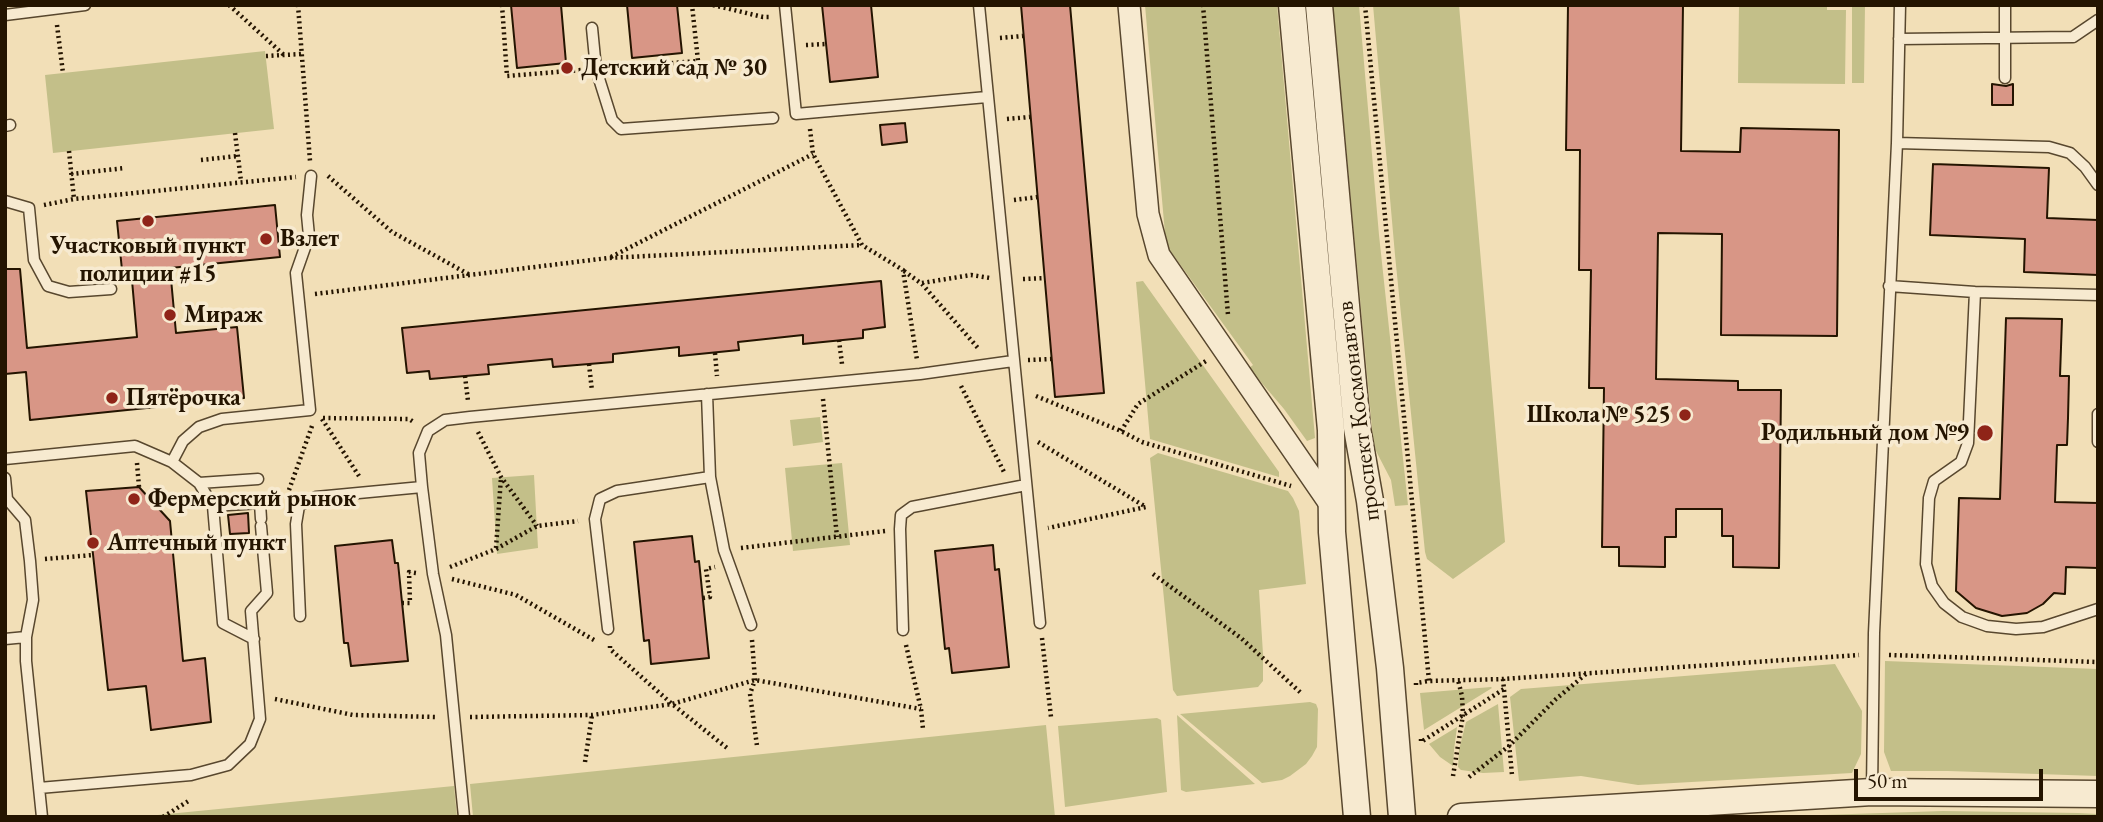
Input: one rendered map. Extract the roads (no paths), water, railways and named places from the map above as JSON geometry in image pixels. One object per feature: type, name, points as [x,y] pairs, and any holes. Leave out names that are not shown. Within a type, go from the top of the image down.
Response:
[{"type":"street","points":[[1129,5],[1148,214],[1159,255],[1330,503]]},
{"type":"street","name":"проспект Космонавтов","points":[[1292,5],[1331,430],[1330,503],[1357,817]]},
{"type":"street","name":"проспект Космонавтов","points":[[1319,5],[1357,428],[1370,501],[1390,668],[1402,817]]},
{"type":"street","points":[[1461,817],[1872,792],[2098,794]]},
{"type":"lane","points":[[5,15],[85,5]]},
{"type":"lane","points":[[785,5],[796,114],[987,97]]},
{"type":"lane","points":[[979,5],[1040,623]]},
{"type":"lane","points":[[1872,792],[1874,655],[1897,143],[1900,5]]},
{"type":"lane","points":[[2005,78],[2006,5]]},
{"type":"lane","points":[[1899,39],[2073,37],[2098,20]]},
{"type":"lane","points":[[592,28],[596,69],[612,120],[621,130],[773,118]]},
{"type":"lane","points":[[1897,143],[2049,147],[2070,153],[2085,167],[2098,186]]},
{"type":"lane","points":[[172,462],[183,441],[199,427],[222,419],[310,410],[296,273],[309,236],[307,215],[312,187],[311,176]]},
{"type":"lane","points":[[5,201],[29,208],[34,260],[48,286],[69,292],[111,289]]},
{"type":"lane","points":[[1889,286],[1975,292],[2098,295]]},
{"type":"lane","points":[[1975,292],[1968,443],[1961,462],[1934,481],[1929,498],[1926,564],[1932,586],[1944,603],[1962,617],[1987,626],[2016,629],[2043,627],[2098,609]]},
{"type":"lane","points":[[464,817],[446,635],[433,574],[422,487],[419,453],[428,431],[445,420],[470,416],[844,382],[1013,361]]},
{"type":"lane","points":[[708,394],[710,477],[724,550],[751,625]]},
{"type":"lane","points":[[2098,414],[2098,442]]},
{"type":"lane","points":[[5,458],[135,446],[172,462],[199,483],[213,506],[223,623],[254,639]]},
{"type":"lane","points":[[608,629],[595,519],[600,499],[617,491],[710,477]]},
{"type":"lane","points":[[5,478],[7,499],[25,520],[30,561],[33,600],[26,637],[26,661],[43,817]]},
{"type":"lane","points":[[199,483],[258,479]]},
{"type":"lane","points":[[903,630],[901,515],[912,507],[1026,485]]},
{"type":"lane","points":[[300,616],[296,524],[299,506],[316,497],[422,487]]},
{"type":"lane","points":[[39,788],[191,775],[228,765],[250,744],[260,719],[251,611],[267,593],[260,503],[213,506]]},
{"type":"lane","points":[[5,639],[26,637]]},
{"type":"place","name":"Детский сад № 30","points":[[567,68]]},
{"type":"place","name":"Участковый пункт полиции #15","points":[[148,221]]},
{"type":"place","name":"Взлет","points":[[266,239]]},
{"type":"place","name":"Мираж","points":[[170,315]]},
{"type":"place","name":"Пятёрочка","points":[[112,398]]},
{"type":"place","name":"Школа № 525","points":[[1685,415]]},
{"type":"place","name":"Родильный дом №9","points":[[1985,433]]},
{"type":"place","name":"Фермерский рынок","points":[[134,499]]},
{"type":"place","name":"Аптечный пункт","points":[[93,543]]}]
